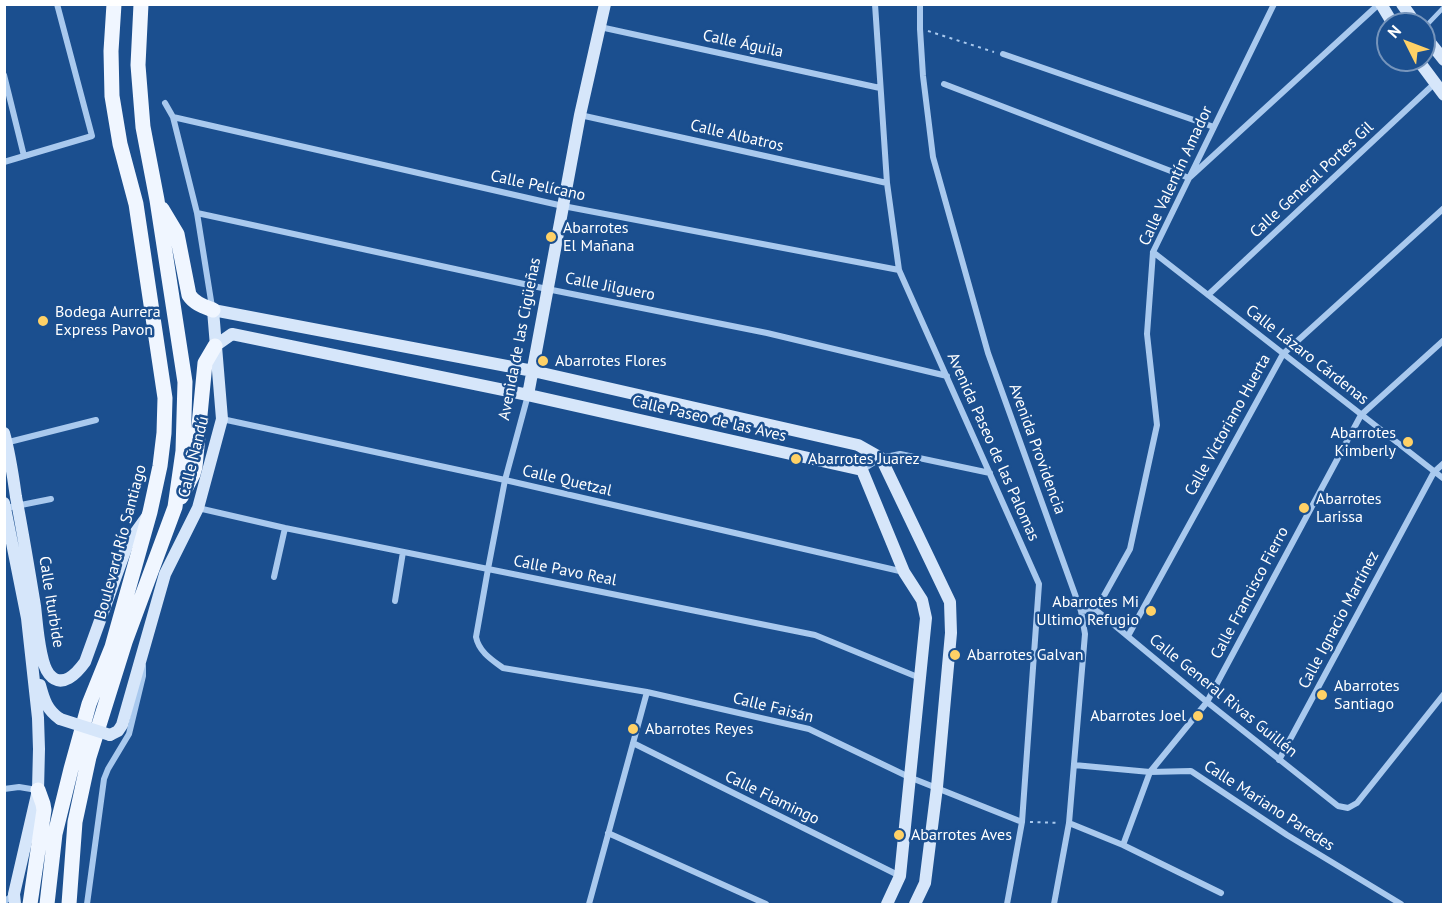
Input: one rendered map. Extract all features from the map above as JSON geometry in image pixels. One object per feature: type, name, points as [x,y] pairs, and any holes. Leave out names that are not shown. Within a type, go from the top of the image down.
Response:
[{"type":"main road","name":"Boulevard Río Santiago","points":[[47,904],[55,834],[71,768],[89,704],[112,647],[150,512],[160,466],[164,433],[165,398],[136,204],[120,144],[112,96],[111,51],[114,4]]},
{"type":"main road","name":"Boulevard Río Santiago","points":[[69,904],[75,822],[88,757],[125,642],[175,507],[183,451],[185,382],[157,200],[143,127],[138,65],[141,4]]},
{"type":"main road","points":[[136,204],[157,200],[177,234],[192,300],[213,310]]},
{"type":"main road","points":[[175,507],[195,467],[205,363],[215,346]]},
{"type":"main road","points":[[30,904],[44,810],[38,790]]},
{"type":"street","points":[[4,162],[92,136],[57,4]]},
{"type":"street","name":"Avenida de las Cigüeñas","points":[[503,668],[484,654],[476,637],[505,480],[528,395],[580,115],[605,4]]},
{"type":"street","name":"Avenida Paseo de las Palomas","points":[[875,4],[887,183],[899,270],[1040,584],[1022,822],[1007,904]]},
{"type":"street","name":"Avenida Providencia","points":[[920,4],[923,76],[933,157],[988,352],[1081,611],[1085,634],[1069,824],[1054,904]]},
{"type":"street","name":"Calle Valentín Amador","points":[[1096,610],[1130,549],[1157,425],[1147,334],[1153,252],[1274,4]]},
{"type":"street","points":[[944,84],[1189,178],[1380,4]]},
{"type":"street","name":"Calle Águila","points":[[600,27],[880,88]]},
{"type":"street","points":[[1003,54],[1214,127]]},
{"type":"street","points":[[1426,72],[1443,95]]},
{"type":"street","points":[[4,75],[24,156]]},
{"type":"street","name":"Calle General Portes Gil","points":[[1208,295],[1434,84]]},
{"type":"street","name":"Calle Ñandú","points":[[33,671],[47,708],[60,719],[110,735],[122,725],[165,574],[198,508],[222,419],[213,310],[197,213],[174,117],[165,103]]},
{"type":"street","name":"Calle Albatros","points":[[580,115],[887,183]]},
{"type":"street","name":"Calle Pelícano","points":[[174,117],[563,206],[899,270]]},
{"type":"street","name":"Calle Victoriano Huerta","points":[[1128,636],[1283,354],[1443,208]]},
{"type":"street","name":"Calle Jilguero","points":[[197,213],[547,289],[767,333],[947,376]]},
{"type":"street","name":"Calle Lázaro Cárdenas","points":[[1153,252],[1443,479]]},
{"type":"street","name":"Calle Paseo de las Aves","points":[[213,310],[533,371],[858,445],[881,458]]},
{"type":"street","name":"Calle Paseo de las Aves","points":[[215,346],[232,334],[528,395],[862,470]]},
{"type":"street","name":"Calle Francisco Fierro","points":[[1123,845],[1150,772],[1207,702],[1361,415],[1443,340]]},
{"type":"street","name":"Calle Quetzal","points":[[222,419],[505,480],[904,572]]},
{"type":"street","points":[[5,440],[96,420]]},
{"type":"street","name":"Calle Iturbide","points":[[5,440],[9,506],[27,618],[36,655],[48,673],[59,680],[70,678],[80,669],[89,651],[128,543],[150,512]]},
{"type":"street","points":[[887,904],[900,876],[926,618],[922,600],[904,572],[862,470],[881,458],[900,454],[990,473]]},
{"type":"street","points":[[881,458],[950,602],[951,633],[925,883],[915,904]]},
{"type":"street","name":"Calle Ignacio Martínez","points":[[1280,759],[1434,472],[1443,463]]},
{"type":"street","points":[[9,506],[51,499]]},
{"type":"street","name":"Calle Pavo Real","points":[[198,508],[285,528],[815,636],[920,678]]},
{"type":"street","points":[[274,577],[285,528]]},
{"type":"street","points":[[395,601],[403,552]]},
{"type":"street","points":[[1081,611],[1096,610]]},
{"type":"street","name":"Calle General Rivas Guillén","points":[[1096,610],[1338,806],[1348,808],[1357,803],[1443,694]]},
{"type":"street","name":"Calle Iturbide","points":[[14,899],[29,822],[38,790],[38,718],[33,671],[36,655]]},
{"type":"street","points":[[87,904],[104,779],[129,734],[143,676],[141,656]]},
{"type":"street","name":"Calle Faisán","points":[[503,668],[647,692],[809,729],[909,777],[1022,822]]},
{"type":"street","points":[[589,904],[647,692]]},
{"type":"street","name":"Calle Flamingo","points":[[633,743],[900,876]]},
{"type":"street","name":"Calle Mariano Paredes","points":[[1074,765],[1150,772],[1191,771],[1287,835],[1401,904]]},
{"type":"street","points":[[4,789],[19,787],[38,790]]},
{"type":"street","points":[[1069,824],[1123,845],[1221,893]]},
{"type":"street","points":[[608,833],[766,904]]},
{"type":"street","points":[[4,902],[14,899]]},
{"type":"path","points":[[920,29],[1003,54]]},
{"type":"path","points":[[1022,822],[1069,824]]},
{"type":"place","name":"Abarrotes El Mañana","points":[[551,237]]},
{"type":"place","name":"Bodega Aurrera Express Pavon","points":[[43,321]]},
{"type":"place","name":"Abarrotes Flores","points":[[543,361]]},
{"type":"place","name":"Abarrotes Kimberly","points":[[1408,442]]},
{"type":"place","name":"Abarrotes Juarez","points":[[796,459]]},
{"type":"place","name":"Abarrotes Larissa","points":[[1304,508]]},
{"type":"place","name":"Abarrotes Mi Ultimo Refugio","points":[[1151,611]]},
{"type":"place","name":"Abarrotes Galvan","points":[[955,655]]},
{"type":"place","name":"Abarrotes Santiago","points":[[1322,695]]},
{"type":"place","name":"Abarrotes Joel","points":[[1198,716]]},
{"type":"place","name":"Abarrotes Reyes","points":[[633,729]]},
{"type":"place","name":"Abarrotes Aves","points":[[899,835]]}]
